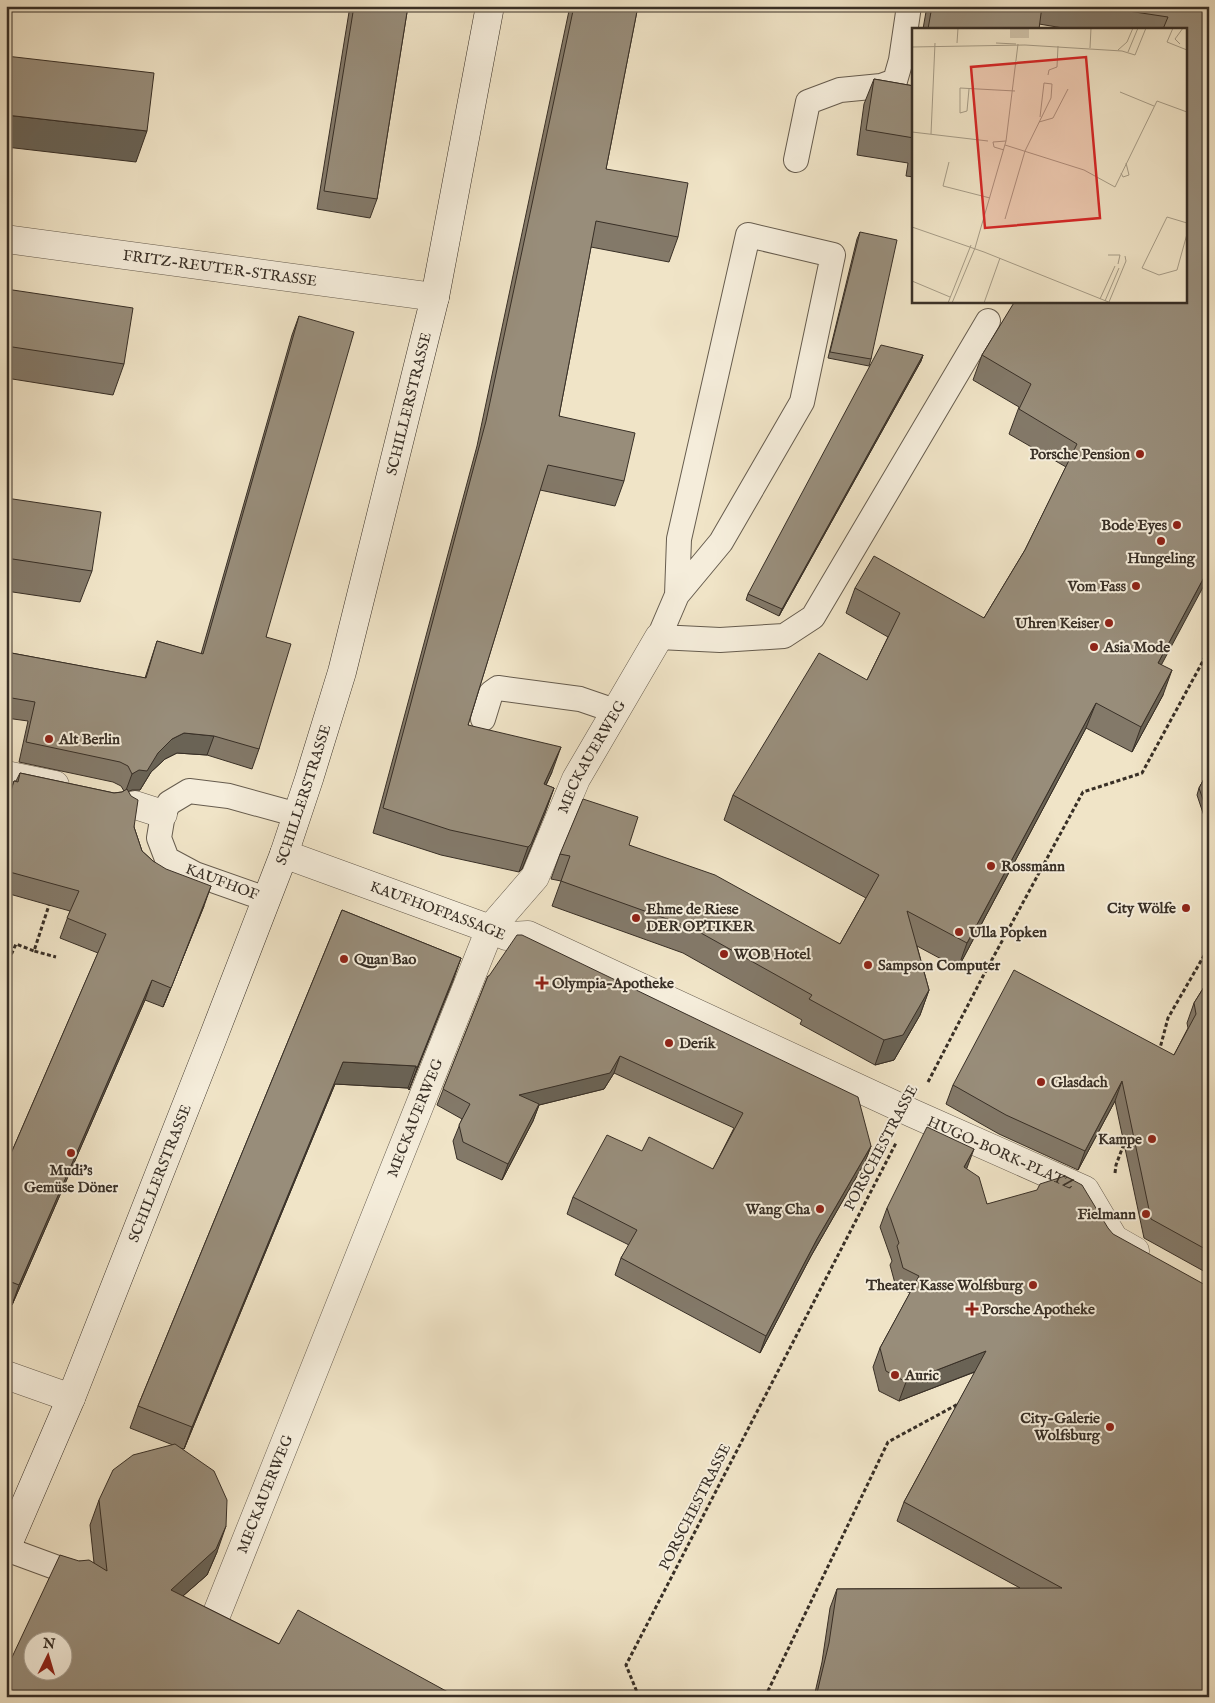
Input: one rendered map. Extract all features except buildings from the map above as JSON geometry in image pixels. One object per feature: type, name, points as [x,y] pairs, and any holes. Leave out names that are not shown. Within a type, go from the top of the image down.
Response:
[{"type":"street","name":"SCHILLERSTRASSE","points":[[6,1549],[71,1398],[298,816],[342,672],[435,297],[490,6]]},
{"type":"street","name":"FRITZ-REUTER-STRASSE","points":[[6,239],[435,297]]},
{"type":"street","name":"MECKAUERWEG","points":[[213,1623],[490,929],[535,877],[576,779],[658,637]]},
{"type":"street","points":[[6,775],[76,790]]},
{"type":"street","points":[[135,805],[163,814]]},
{"type":"street","name":"KAUFHOFPASSAGE","points":[[284,854],[506,936],[528,935],[863,1090]]},
{"type":"street","name":"HUGO-BORK-PLATZ","points":[[863,1090],[1086,1190],[1114,1239],[1157,1263]]},
{"type":"street","points":[[6,1375],[71,1398]]},
{"type":"lane","points":[[796,160],[808,102],[840,90],[881,86],[895,80],[901,60],[909,6]]},
{"type":"lane","points":[[677,595],[678,539],[748,235],[834,255],[802,402],[721,542],[677,595],[658,637],[720,640],[784,636],[813,617],[988,321]]},
{"type":"lane","points":[[483,719],[491,694],[498,688],[580,699],[615,712]]},
{"type":"lane","points":[[163,814],[170,803],[190,791],[229,796],[298,816]]},
{"type":"lane","name":"KAUFHOF","points":[[163,814],[159,838],[167,859],[194,874],[266,899]]},
{"type":"lane","points":[[6,1549],[74,1574]]},
{"type":"path","name":"PORSCHESTRASSE","points":[[639,1697],[626,1665],[982,978],[1083,792],[1142,773],[1209,650]]},
{"type":"path","points":[[34,951],[52,895]]},
{"type":"path","points":[[6,966],[16,944],[56,957]]},
{"type":"path","points":[[1159,1053],[1168,1018],[1209,947]]},
{"type":"path","points":[[1114,1174],[1126,1139]]},
{"type":"path","points":[[765,1697],[888,1442],[964,1400]]},
{"type":"place","name":"Porsche Pension","points":[[1140,454]]},
{"type":"place","name":"Bode Eyes","points":[[1177,525]]},
{"type":"place","name":"Hungeling","points":[[1161,541]]},
{"type":"place","name":"Vom Fass","points":[[1136,586]]},
{"type":"place","name":"Uhren Keiser","points":[[1109,623]]},
{"type":"place","name":"Asia Mode","points":[[1094,647]]},
{"type":"place","name":"Alt Berlin","points":[[49,739]]},
{"type":"place","name":"Rossmann","points":[[991,866]]},
{"type":"place","name":"City Wölfe","points":[[1186,908]]},
{"type":"place","name":"Ehme de Riese DER OPTIKER","points":[[636,918]]},
{"type":"place","name":"Ulla Popken","points":[[959,932]]},
{"type":"place","name":"WOB Hotel","points":[[724,954]]},
{"type":"place","name":"Quan Bao","points":[[344,959]]},
{"type":"place","name":"Sampson Computer","points":[[868,965]]},
{"type":"place","name":"Olympia-Apotheke","points":[[542,983]]},
{"type":"place","name":"Derik","points":[[669,1043]]},
{"type":"place","name":"Glasdach","points":[[1041,1082]]},
{"type":"place","name":"Kampe","points":[[1152,1139]]},
{"type":"place","name":"Mudi's Gemüse Döner","points":[[71,1153]]},
{"type":"place","name":"Wang Cha","points":[[820,1209]]},
{"type":"place","name":"Fielmann","points":[[1146,1214]]},
{"type":"place","name":"Theater Kasse Wolfsburg","points":[[1033,1285]]},
{"type":"place","name":"Porsche Apotheke","points":[[972,1309]]},
{"type":"place","name":"Auric","points":[[895,1375]]},
{"type":"place","name":"City-Galerie Wolfsburg","points":[[1110,1427]]}]
